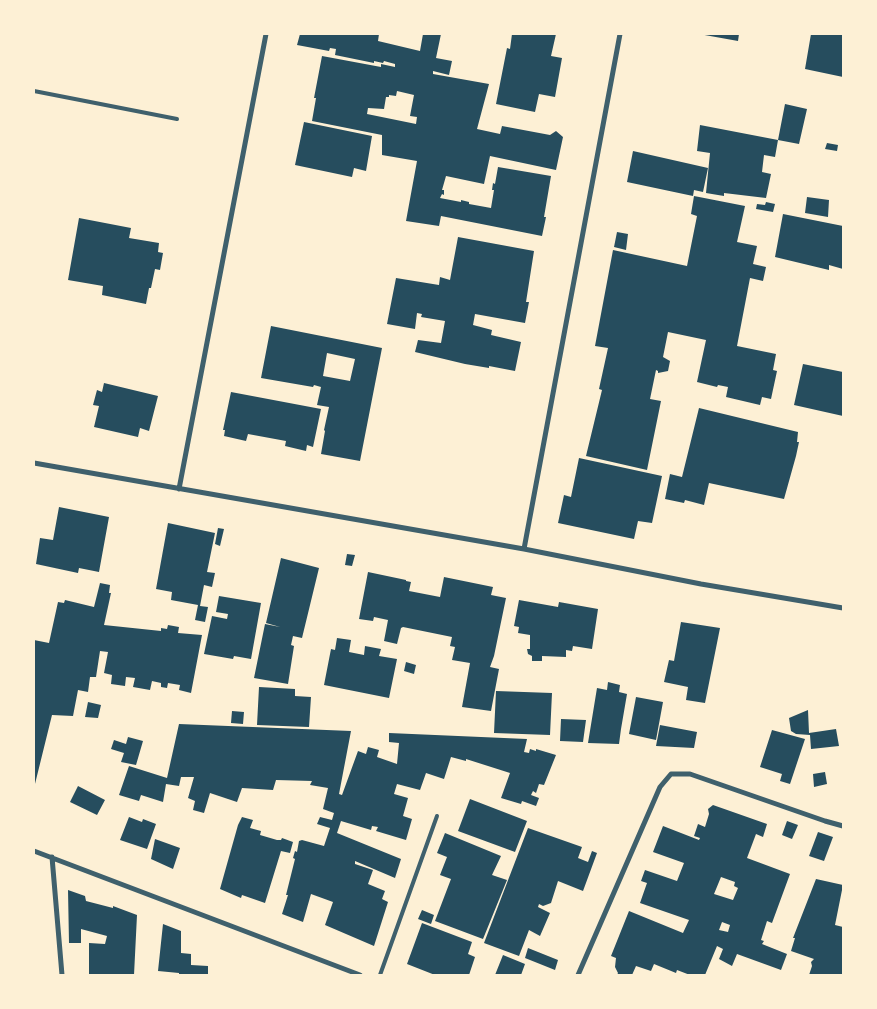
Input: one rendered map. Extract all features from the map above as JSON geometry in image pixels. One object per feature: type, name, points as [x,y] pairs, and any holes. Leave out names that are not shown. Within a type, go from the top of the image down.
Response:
[{"type":"street","points":[[179,489],[266,34]]},
{"type":"street","points":[[524,549],[620,34]]},
{"type":"street","points":[[34,463],[524,549],[701,584],[843,608]]},
{"type":"street","points":[[578,975],[660,787],[671,774],[690,774],[843,826]]},
{"type":"street","points":[[34,850],[360,975]]},
{"type":"street","points":[[52,857],[62,975]]},
{"type":"lane","points":[[34,91],[178,119]]},
{"type":"lane","points":[[380,975],[437,816]]},
{"type":"building","points":[[300,34],[379,34],[378,41],[420,51],[423,34],[441,34],[436,58],[452,61],[449,75],[433,71],[433,74],[489,84],[477,129],[500,134],[502,126],[550,135],[556,131],[563,137],[556,170],[490,156],[484,184],[446,176],[442,190],[444,190],[444,195],[442,194],[440,198],[461,202],[461,200],[469,202],[469,204],[491,208],[494,190],[492,190],[493,183],[495,184],[498,167],[551,176],[542,236],[441,216],[439,226],[406,221],[417,161],[382,155],[382,135],[312,121],[316,98],[314,98],[322,56],[381,67],[381,64],[395,67],[395,64],[384,61],[383,63],[374,61],[374,63],[335,55],[336,49],[330,48],[329,51],[297,45]],"holes":[[[397,91],[414,95],[410,116],[417,117],[416,124],[367,114],[368,108],[384,109],[386,97],[389,97],[389,95],[396,96]]]},
{"type":"building","points":[[512,34],[556,34],[551,56],[562,58],[555,97],[539,94],[535,112],[496,104],[507,48],[510,49]]},
{"type":"building","points":[[699,34],[739,34],[738,41]]},
{"type":"building","points":[[811,34],[843,34],[843,77],[805,69]]},
{"type":"building","points":[[785,104],[807,109],[799,144],[778,140]]},
{"type":"building","points":[[304,122],[372,136],[366,171],[354,168],[352,177],[295,165]]},
{"type":"building","points":[[700,125],[778,140],[775,157],[764,155],[762,172],[771,174],[766,198],[706,193],[710,153],[697,151]]},
{"type":"building","points":[[827,143],[838,145],[837,151],[825,149]]},
{"type":"building","points":[[633,151],[708,168],[703,192],[694,190],[693,196],[627,182]]},
{"type":"building","points":[[694,196],[745,206],[737,242],[757,246],[753,264],[766,267],[763,281],[750,278],[737,346],[776,354],[773,370],[777,371],[771,399],[762,397],[760,405],[726,397],[728,387],[718,385],[717,387],[697,382],[706,340],[668,332],[663,357],[670,361],[668,371],[658,373],[656,370],[650,399],[661,401],[647,470],[586,456],[602,390],[599,389],[608,348],[595,346],[613,250],[687,266],[697,216],[691,214]]},
{"type":"building","points":[[807,197],[829,200],[828,217],[805,213]]},
{"type":"building","points":[[766,202],[775,204],[773,212],[756,209],[757,204],[765,205]]},
{"type":"building","points":[[783,214],[843,226],[843,269],[829,265],[829,270],[775,257]]},
{"type":"building","points":[[79,218],[131,228],[129,238],[159,243],[158,252],[163,253],[160,270],[155,269],[146,304],[102,295],[103,286],[68,280]]},
{"type":"building","points":[[617,232],[628,234],[626,250],[614,247]]},
{"type":"building","points":[[458,237],[534,251],[526,302],[529,302],[525,323],[475,314],[473,325],[492,330],[491,335],[521,342],[515,371],[465,364],[415,352],[418,340],[441,343],[445,321],[421,317],[422,314],[417,313],[415,329],[387,324],[396,278],[439,285],[440,277],[450,280]]},
{"type":"building","points":[[271,326],[382,348],[360,461],[321,454],[329,407],[317,405],[321,387],[261,378]],"holes":[[[327,353],[355,359],[350,381],[323,376]]]},
{"type":"building","points":[[803,364],[843,372],[843,416],[794,405]]},
{"type":"building","points":[[104,383],[158,396],[149,431],[140,428],[138,437],[94,427],[99,406],[93,405],[97,390],[102,392]]},
{"type":"building","points":[[231,392],[321,409],[313,447],[307,445],[306,451],[285,446],[286,441],[248,434],[246,441],[224,436],[225,430],[223,430]]},
{"type":"building","points":[[699,408],[798,432],[797,442],[799,442],[784,499],[709,483],[704,505],[685,500],[684,503],[665,499],[670,474],[682,477]]},
{"type":"building","points":[[579,458],[662,476],[652,523],[638,521],[634,539],[558,523],[564,495],[571,497]]},
{"type":"building","points":[[59,507],[109,517],[99,572],[79,568],[78,573],[36,564],[40,538],[53,540]]},
{"type":"building","points":[[168,523],[215,533],[207,572],[215,573],[212,587],[204,585],[200,606],[208,607],[205,622],[195,620],[198,605],[171,600],[172,592],[156,589]]},
{"type":"building","points":[[218,528],[224,529],[220,546],[215,544]]},
{"type":"building","points":[[347,554],[355,555],[352,566],[345,565]]},
{"type":"building","points":[[281,558],[319,568],[302,638],[293,636],[291,645],[294,646],[288,684],[254,678],[265,624],[280,627],[266,623]]},
{"type":"building","points":[[368,572],[406,580],[411,582],[409,591],[440,597],[444,577],[493,587],[491,595],[506,598],[490,667],[499,669],[491,711],[462,707],[470,663],[452,660],[455,647],[450,646],[452,637],[403,627],[401,628],[397,644],[384,641],[388,620],[374,617],[373,621],[359,619]]},
{"type":"building","points":[[100,583],[110,585],[109,593],[111,593],[104,625],[161,631],[161,628],[167,629],[168,625],[179,627],[178,633],[202,635],[191,693],[179,690],[180,685],[168,683],[167,688],[161,687],[161,683],[152,681],[150,690],[133,687],[135,678],[126,677],[125,686],[111,684],[112,675],[104,673],[108,652],[100,651],[96,677],[90,677],[88,692],[78,690],[73,716],[52,715],[34,788],[34,640],[49,643],[58,602],[64,603],[65,600],[94,607]]},
{"type":"building","points":[[219,596],[261,603],[251,659],[234,656],[233,659],[204,654],[212,616],[227,619],[228,614],[216,612]]},
{"type":"building","points":[[519,600],[558,607],[559,602],[598,609],[592,649],[573,646],[572,651],[566,650],[566,657],[542,656],[542,661],[532,661],[532,656],[528,654],[527,649],[530,649],[530,635],[518,633],[519,627],[514,626]]},
{"type":"building","points":[[681,622],[720,628],[705,703],[686,700],[688,687],[664,682],[669,660],[674,661]]},
{"type":"building","points":[[337,638],[351,640],[349,652],[364,655],[365,646],[381,649],[379,656],[397,659],[389,698],[324,685],[331,649],[335,650]]},
{"type":"building","points":[[406,662],[416,665],[414,674],[404,671]]},
{"type":"building","points":[[608,682],[620,685],[619,692],[627,694],[619,744],[588,743],[597,688],[607,690]]},
{"type":"building","points":[[259,687],[295,689],[295,696],[311,697],[309,727],[257,725]]},
{"type":"building","points":[[496,691],[552,693],[550,735],[494,733]]},
{"type":"building","points":[[636,697],[663,702],[656,740],[629,734]]},
{"type":"building","points":[[88,702],[101,705],[98,718],[85,717]]},
{"type":"building","points":[[808,710],[809,733],[836,729],[839,746],[811,749],[810,735],[796,734],[791,731],[789,718]]},
{"type":"building","points":[[232,711],[244,712],[243,724],[231,723]]},
{"type":"building","points":[[561,719],[586,720],[583,742],[560,741]]},
{"type":"building","points":[[179,724],[351,731],[339,794],[342,795],[358,751],[366,754],[368,747],[379,750],[377,757],[397,764],[399,743],[389,742],[389,733],[527,739],[524,752],[529,753],[530,749],[536,751],[536,749],[556,755],[544,785],[539,784],[536,793],[533,791],[531,795],[539,798],[536,806],[522,801],[521,804],[501,798],[510,773],[466,759],[466,761],[451,757],[444,779],[426,773],[420,790],[397,784],[394,794],[408,798],[403,816],[412,819],[406,840],[376,831],[378,827],[372,826],[371,830],[341,821],[337,833],[401,859],[395,878],[355,861],[355,864],[373,870],[368,884],[385,891],[382,899],[388,902],[374,946],[325,925],[333,902],[311,894],[303,922],[282,914],[288,895],[286,895],[295,859],[293,858],[295,851],[297,852],[299,841],[302,840],[324,846],[330,828],[317,824],[320,817],[332,820],[334,813],[323,809],[328,788],[310,785],[312,781],[276,780],[273,790],[242,788],[237,802],[210,793],[204,813],[193,810],[195,801],[188,798],[194,777],[181,777],[179,786],[166,784],[163,802],[141,795],[139,801],[119,795],[129,766],[167,778]]},
{"type":"building","points":[[660,725],[697,732],[694,748],[656,746]]},
{"type":"building","points":[[772,730],[805,739],[790,784],[780,781],[782,774],[760,767]]},
{"type":"building","points":[[128,737],[143,741],[136,765],[121,762],[124,753],[111,749],[114,740],[126,744]]},
{"type":"building","points":[[825,772],[827,784],[814,787],[813,774]]},
{"type":"building","points":[[78,786],[105,800],[97,815],[70,802]]},
{"type":"building","points":[[470,799],[527,821],[515,852],[458,831]]},
{"type":"building","points":[[713,805],[767,824],[763,837],[756,834],[747,858],[790,874],[772,923],[767,921],[761,940],[764,941],[762,944],[787,954],[781,970],[737,954],[732,966],[719,959],[723,949],[717,946],[705,975],[690,975],[677,970],[676,973],[654,964],[651,971],[636,966],[632,975],[617,975],[615,967],[616,958],[611,956],[629,911],[683,933],[689,920],[640,903],[647,883],[641,881],[645,870],[677,881],[684,863],[653,852],[663,826],[699,840],[700,838],[694,836],[698,824],[705,827],[709,814],[708,809]],"holes":[[[721,877],[735,882],[734,886],[738,888],[733,900],[714,894]],[[722,922],[730,925],[728,932],[719,930]]]},
{"type":"building","points":[[129,817],[142,822],[143,819],[156,824],[147,849],[120,840]]},
{"type":"building","points":[[242,817],[253,820],[250,828],[261,831],[260,835],[277,840],[282,838],[293,842],[290,853],[281,851],[265,903],[242,895],[241,898],[220,889]]},
{"type":"building","points":[[787,821],[798,825],[792,839],[782,835]]},
{"type":"building","points":[[528,828],[582,847],[578,858],[588,862],[592,851],[597,853],[583,891],[558,881],[551,903],[543,906],[539,904],[538,907],[550,913],[540,936],[529,930],[519,956],[484,943]]},
{"type":"building","points":[[818,832],[833,837],[824,861],[809,856]]},
{"type":"building","points":[[445,833],[501,856],[492,875],[507,880],[483,939],[435,921],[451,879],[440,875],[447,857],[437,853]]},
{"type":"building","points":[[155,839],[180,848],[173,869],[151,859]]},
{"type":"building","points":[[816,879],[843,885],[835,925],[843,927],[843,975],[809,975],[812,966],[811,962],[814,959],[791,951],[795,938],[793,938]]},
{"type":"building","points":[[68,890],[85,896],[86,901],[113,908],[113,906],[137,915],[134,975],[89,975],[89,943],[105,944],[107,936],[81,929],[81,943],[69,943]]},
{"type":"building","points":[[422,910],[434,915],[431,924],[418,919]]},
{"type":"building","points":[[422,923],[472,942],[468,954],[475,957],[469,975],[435,975],[407,964]]},
{"type":"building","points":[[163,924],[181,931],[181,953],[191,954],[191,965],[208,966],[208,975],[179,975],[179,973],[158,971]]},
{"type":"building","points":[[528,948],[558,960],[555,970],[525,958]]},
{"type":"building","points":[[503,955],[525,964],[521,975],[495,975]]}]
